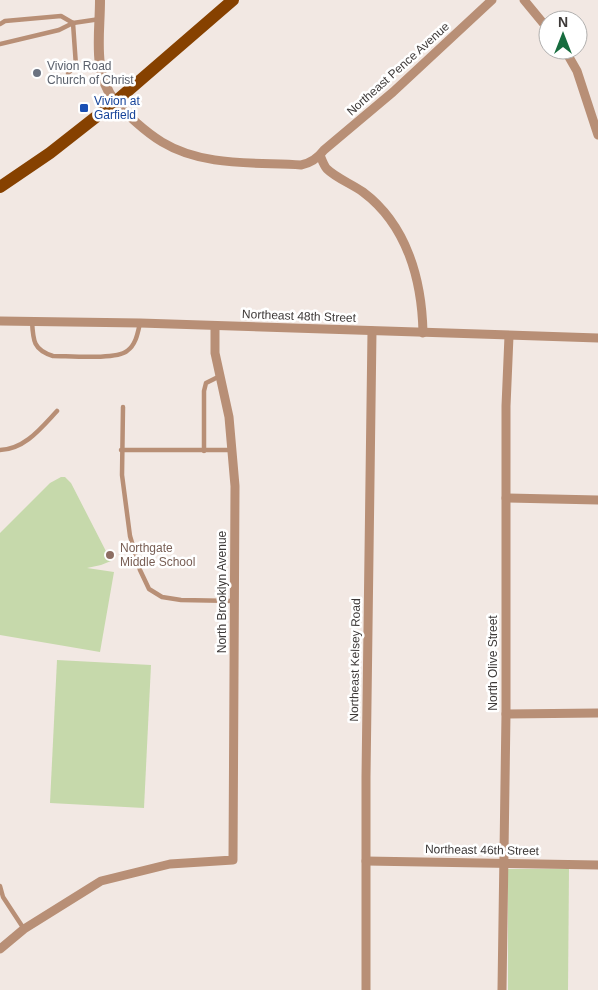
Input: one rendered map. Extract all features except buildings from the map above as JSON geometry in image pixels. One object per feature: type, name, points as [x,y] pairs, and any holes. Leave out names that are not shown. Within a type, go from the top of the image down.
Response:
[{"type":"main road","points":[[0,187],[50,153],[114,102],[233,0]]},
{"type":"street","points":[[100,0],[100,70],[114,102]]},
{"type":"street","name":"Northeast Pence Avenue","points":[[114,102],[134,121],[162,142],[188,154],[215,160],[301,165],[313,161],[393,92],[492,0]]},
{"type":"street","points":[[524,0],[538,17]]},
{"type":"street","points":[[569,60],[579,78],[598,135]]},
{"type":"street","points":[[320,155],[326,169],[364,193],[397,229],[409,253],[416,273],[422,312],[422,333]]},
{"type":"street","name":"Northeast 48th Street","points":[[0,320],[598,338]]},
{"type":"street","name":"North Brooklyn Avenue","points":[[24,928],[101,881],[170,864],[234,860],[235,486],[229,417],[215,353],[216,326]]},
{"type":"street","name":"Northeast Kelsey Road","points":[[366,990],[372,331]]},
{"type":"street","name":"North Olive Street","points":[[502,990],[506,714],[506,406],[509,336]]},
{"type":"street","points":[[506,498],[598,500]]},
{"type":"street","points":[[506,714],[598,713]]},
{"type":"street","name":"Northeast 46th Street","points":[[366,861],[598,865]]},
{"type":"street","points":[[0,949],[24,928]]},
{"type":"lane","points":[[0,24],[5,21],[61,16],[73,23]]},
{"type":"lane","points":[[0,44],[60,30],[73,23],[100,20]]},
{"type":"lane","points":[[68,73],[76,66],[73,23]]},
{"type":"lane","points":[[32,321],[34,341],[37,347],[44,353],[52,356],[117,356],[127,351],[133,344],[140,323]]},
{"type":"lane","points":[[204,451],[204,391],[206,383],[221,376]]},
{"type":"lane","points":[[122,407],[122,475],[130,536],[140,570],[149,589],[162,597],[181,600],[235,601]]},
{"type":"lane","points":[[0,450],[11,449],[21,445],[57,411]]},
{"type":"lane","points":[[121,450],[233,450]]},
{"type":"lane","points":[[0,886],[4,897],[24,928]]},
{"type":"green space","points":[[65,477],[71,483],[111,561],[87,568],[114,572],[100,652],[0,635],[0,533],[50,483]]},
{"type":"green space","points":[[57,660],[151,665],[144,808],[50,803]]},
{"type":"green space","points":[[508,869],[569,869],[568,990],[508,990]]},
{"type":"place","name":"Vivion Road Church of Christ","points":[[37,73]]},
{"type":"place","name":"Vivion at Garfield","points":[[84,108]]},
{"type":"place","name":"Northgate Middle School","points":[[110,555]]}]
